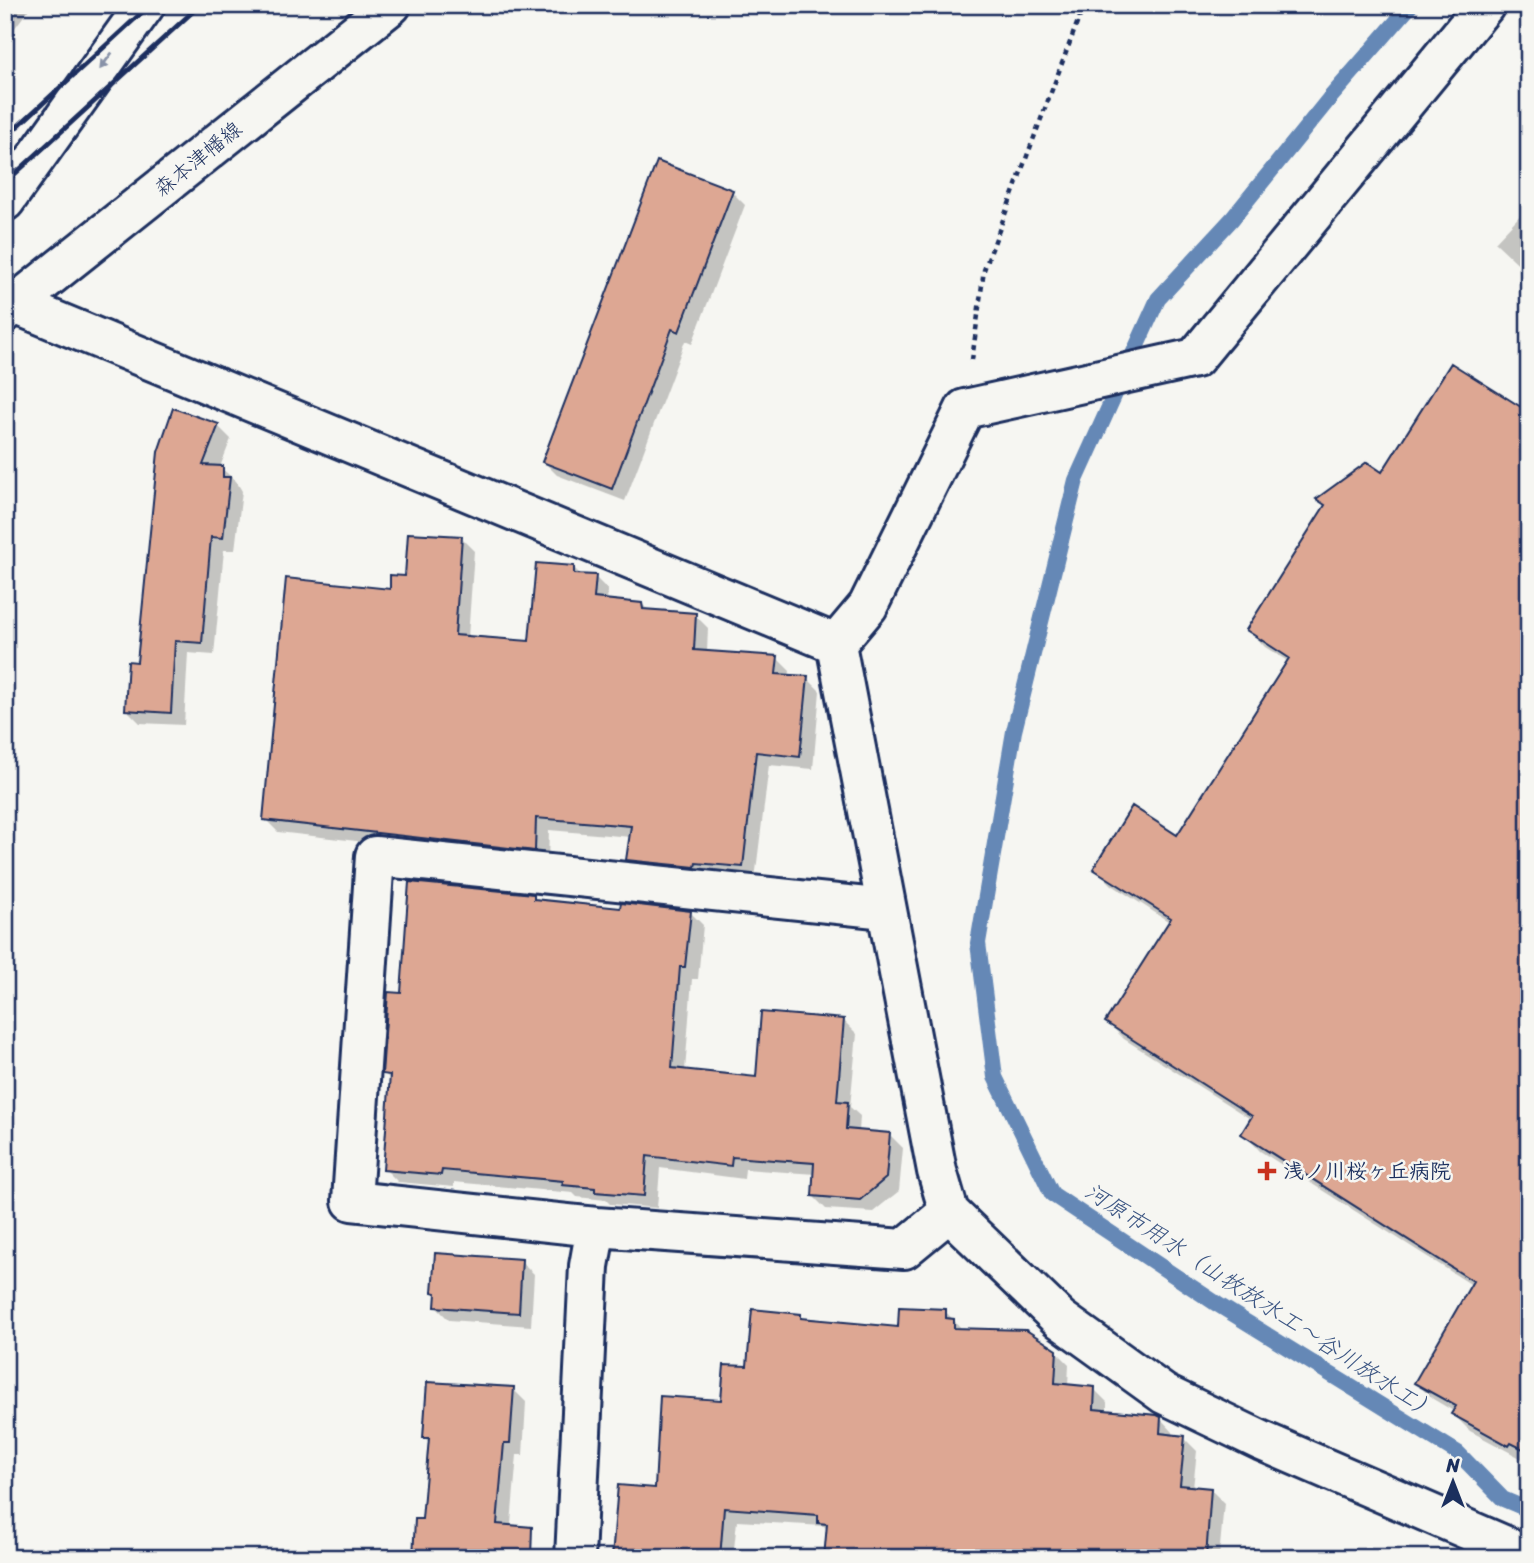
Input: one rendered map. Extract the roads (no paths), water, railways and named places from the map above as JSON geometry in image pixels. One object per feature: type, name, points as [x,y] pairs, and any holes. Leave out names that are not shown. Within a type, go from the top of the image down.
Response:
[{"type":"street","points":[[5,201],[145,5]]},
{"type":"street","name":"森本津幡線","points":[[8,305],[391,5]]},
{"type":"street","points":[[836,644],[868,606],[965,409],[1195,358],[1485,5]]},
{"type":"street","points":[[8,305],[836,644]]},
{"type":"street","points":[[836,644],[937,1171],[949,1212],[1060,1319],[1164,1394],[1262,1441],[1529,1556]]},
{"type":"street","points":[[886,909],[375,856],[352,1201],[596,1227],[904,1249],[949,1212]]},
{"type":"street","points":[[575,1558],[589,1266],[596,1227]]},
{"type":"waterway","name":"河原市用水（山牧放水工～谷川放水工）","points":[[1411,5],[1329,99],[1232,219],[1158,299],[1076,480],[1014,731],[978,943],[995,1077],[1052,1194],[1217,1304],[1458,1453],[1503,1499],[1529,1510]]},
{"type":"railway","points":[[5,138],[150,5]]},
{"type":"railway","points":[[5,183],[200,5]]},
{"type":"place","name":"浅ノ川桜ヶ丘病院","points":[[1267,1171]]}]
